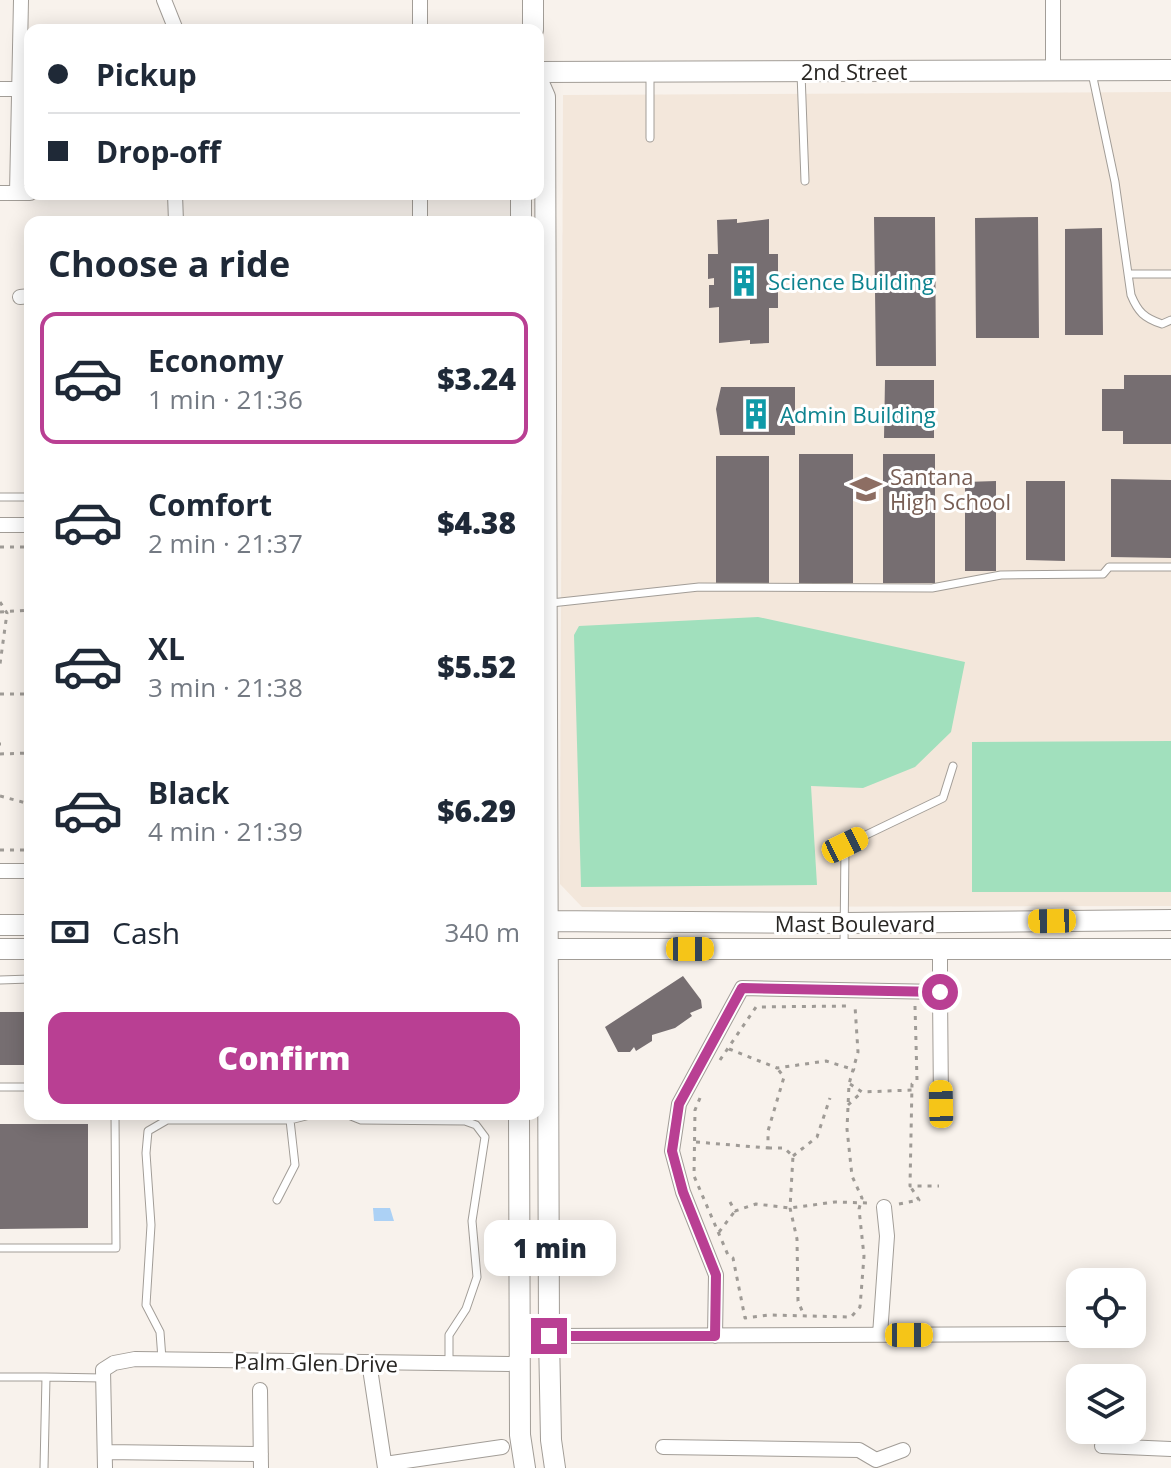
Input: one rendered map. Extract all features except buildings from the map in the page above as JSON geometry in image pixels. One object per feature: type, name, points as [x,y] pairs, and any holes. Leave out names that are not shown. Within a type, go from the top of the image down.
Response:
[{"type":"main road","points":[[533,0],[533,24]]},
{"type":"main road","name":"2nd Street","points":[[544,72],[1171,70]]},
{"type":"main road","points":[[544,95],[544,194]]},
{"type":"main road","points":[[544,530],[548,603],[544,949],[549,1336],[554,1464]]},
{"type":"main road","name":"Mast Boulevard","points":[[544,921],[844,923],[1171,920]]},
{"type":"main road","points":[[0,925],[24,925]]},
{"type":"main road","points":[[0,949],[24,949]]},
{"type":"main road","name":"Mast Boulevard","points":[[544,949],[1171,949]]},
{"type":"main road","points":[[519,1120],[519,1364],[525,1468]]},
{"type":"main road","points":[[519,1364],[535,1368],[542,1447],[554,1464]]},
{"type":"street","points":[[0,193],[24,193],[21,0]]},
{"type":"street","points":[[164,0],[174,24]]},
{"type":"street","points":[[420,0],[420,24]]},
{"type":"street","points":[[1053,0],[1053,70]]},
{"type":"street","points":[[0,89],[22,89]]},
{"type":"street","points":[[0,525],[24,525]]},
{"type":"street","points":[[0,871],[24,871]]},
{"type":"street","points":[[940,949],[941,1104]]},
{"type":"street","points":[[715,1336],[716,1275],[683,1192],[672,1151],[679,1104],[742,988],[940,992]]},
{"type":"street","points":[[880,1335],[887,1236],[884,1207]]},
{"type":"street","points":[[549,1336],[1066,1334]]},
{"type":"street","name":"Palm Glen Drive","points":[[103,1378],[103,1370],[114,1363],[162,1359],[519,1364]]},
{"type":"street","points":[[369,1362],[385,1466],[502,1447]]},
{"type":"street","points":[[103,1378],[105,1468]]},
{"type":"street","points":[[105,1452],[261,1461],[260,1390]]},
{"type":"street","points":[[1102,1446],[1171,1449]]},
{"type":"street","points":[[663,1447],[859,1450],[876,1464],[903,1450]]},
{"type":"lane","points":[[1091,70],[1115,182],[1128,274],[1137,310],[1146,319],[1162,324],[1171,320]]},
{"type":"lane","points":[[801,71],[805,181]]},
{"type":"lane","points":[[650,72],[650,138]]},
{"type":"lane","points":[[1128,274],[1171,274]]},
{"type":"lane","points":[[0,497],[24,497]]},
{"type":"lane","points":[[548,603],[699,587],[932,588],[1001,575],[1103,574],[1109,567],[1171,567]]},
{"type":"lane","points":[[844,949],[845,845],[943,798],[953,766]]},
{"type":"lane","points":[[0,980],[24,979]]},
{"type":"lane","points":[[0,1087],[24,1087]]},
{"type":"lane","points":[[0,1248],[116,1248],[115,1120]]},
{"type":"lane","points":[[162,1359],[160,1332],[146,1305],[151,1225],[146,1153],[148,1131],[167,1120],[290,1120],[295,1165],[277,1200]]},
{"type":"lane","points":[[361,1120],[465,1121],[483,1132],[484,1154],[472,1221],[477,1285],[449,1335],[450,1364]]},
{"type":"lane","points":[[0,1377],[103,1378]]},
{"type":"lane","points":[[44,1468],[46,1377]]},
{"type":"path","points":[[0,547],[24,547]]},
{"type":"path","points":[[0,602],[4,610]]},
{"type":"path","points":[[0,664],[4,610],[9,602]]},
{"type":"path","points":[[0,694],[24,694]]},
{"type":"path","points":[[9,747],[10,753]]},
{"type":"path","points":[[0,754],[24,753]]},
{"type":"path","points":[[0,796],[24,802]]},
{"type":"path","points":[[16,842],[16,850]]},
{"type":"path","points":[[0,850],[24,850]]},
{"type":"path","points":[[915,1005],[917,1080],[912,1084],[910,1186],[939,1186]]},
{"type":"path","points":[[704,1087],[695,1110],[694,1176],[728,1255],[733,1258],[745,1318],[803,1314],[851,1317],[860,1307],[864,1256],[862,1198],[852,1176],[848,1105],[849,1084],[858,1052],[855,1006],[756,1007],[715,1066]]},
{"type":"path","points":[[729,1049],[777,1068],[826,1061],[855,1070]]},
{"type":"path","points":[[768,1148],[768,1131],[784,1077],[777,1068]]},
{"type":"path","points":[[849,1084],[862,1092],[912,1090]]},
{"type":"path","points":[[848,1105],[862,1092]]},
{"type":"path","points":[[803,1314],[798,1301],[797,1239],[790,1208],[793,1156],[817,1137],[830,1098]]},
{"type":"path","points":[[696,1142],[784,1148],[793,1156]]},
{"type":"path","points":[[730,1202],[735,1211]]},
{"type":"path","points":[[719,1232],[735,1211],[756,1204],[790,1208],[835,1202],[861,1204]]},
{"type":"shaded area","name":"Santana High School","points":[[1171,92],[1171,906],[582,907],[560,884],[563,95]]},
{"type":"green space","points":[[758,617],[965,662],[951,732],[915,767],[863,788],[811,786],[817,885],[581,887],[574,635],[579,626]]},
{"type":"green space","points":[[1171,741],[1171,892],[972,892],[972,742]]},
{"type":"water","points":[[373,1208],[390,1208],[394,1221],[374,1221]]},
{"type":"place","name":"Science Building","points":[[744,281]]},
{"type":"place","name":"Admin Building","points":[[756,414]]},
{"type":"place","name":"Santana High School","points":[[866,489]]},
{"type":"route","points":[[549,1336],[715,1336],[716,1275],[683,1192],[672,1151],[679,1104],[742,988],[940,992]]}]
